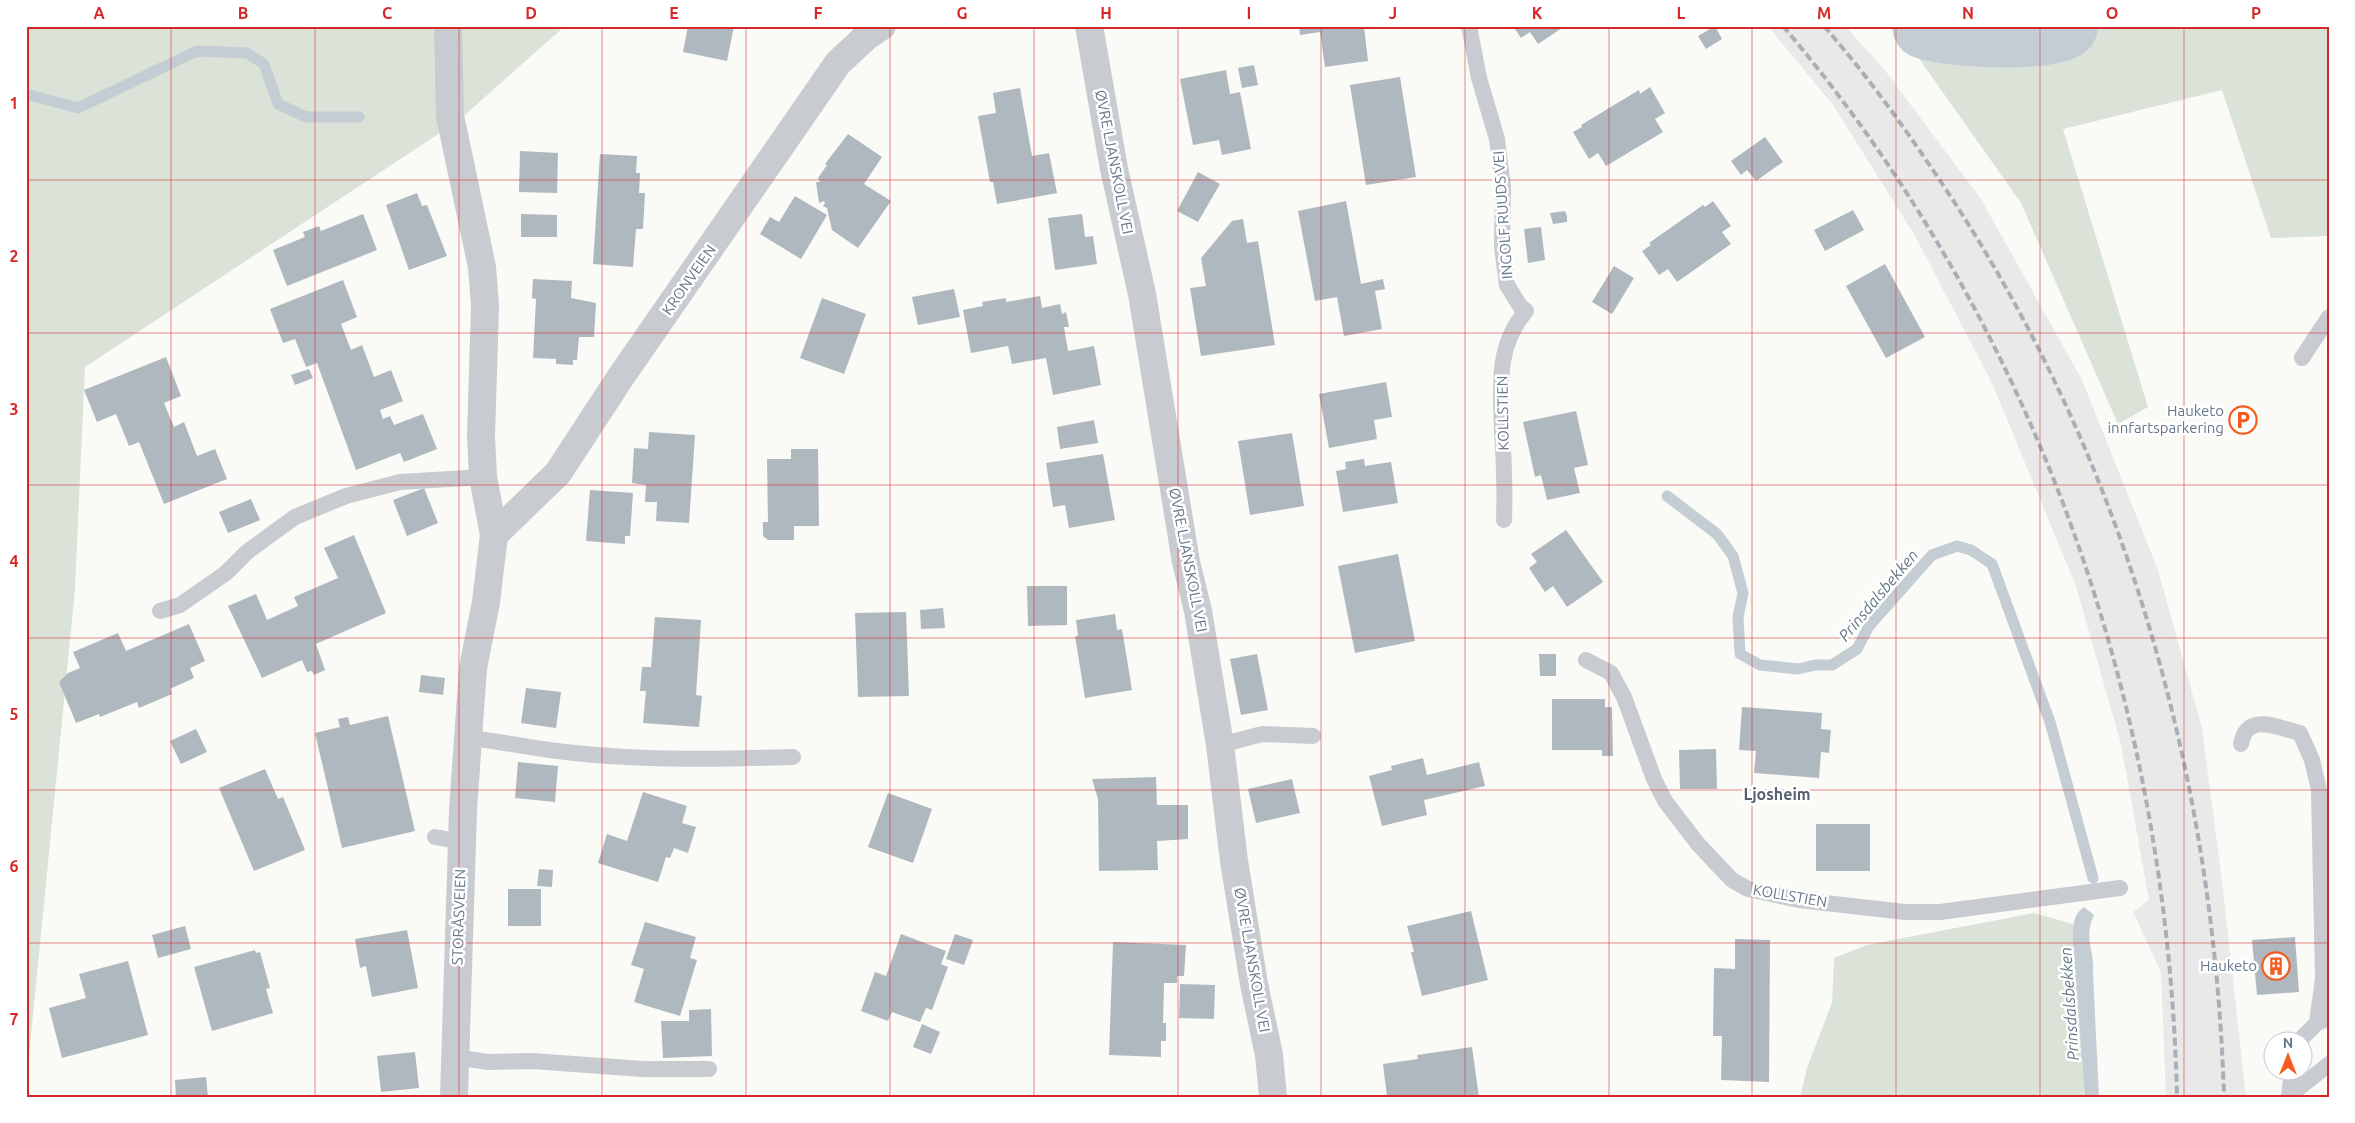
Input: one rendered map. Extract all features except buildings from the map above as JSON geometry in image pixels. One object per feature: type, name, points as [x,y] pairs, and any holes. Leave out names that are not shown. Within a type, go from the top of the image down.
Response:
[{"type":"street","points":[[448,26],[450,116],[482,267],[485,306],[481,383],[483,477]]},
{"type":"street","name":"KRONVEIEN","points":[[494,534],[558,473],[620,378],[838,63],[867,36],[882,26]]},
{"type":"street","name":"ØVRE LJANSKOLL VEI","points":[[1089,26],[1114,169],[1142,294],[1186,562],[1198,611],[1220,745],[1234,862],[1254,984],[1269,1054],[1274,1097]]},
{"type":"street","name":"STORÅSVEIEN","points":[[454,1097],[462,842],[473,668],[486,602],[494,534],[483,477]]},
{"type":"lane","name":"INGOLF RUUDS VEI","points":[[1469,26],[1479,78],[1497,139],[1503,187],[1502,247],[1507,285],[1520,306],[1526,311]]},
{"type":"lane","name":"KOLLSTIEN","points":[[1504,520],[1505,495],[1500,378],[1507,347],[1516,323],[1526,311]]},
{"type":"lane","points":[[2302,358],[2329,317]]},
{"type":"lane","points":[[160,611],[180,606],[226,573],[247,552],[295,517],[337,499],[400,482],[483,477]]},
{"type":"lane","name":"KOLLSTIEN","points":[[1586,660],[1611,673],[1624,697],[1654,779],[1665,801],[1698,844],[1732,880],[1748,889],[1799,900],[1904,912],[1940,912],[2120,888]]},
{"type":"lane","points":[[2241,744],[2243,734],[2251,725],[2260,724],[2276,727],[2300,733],[2312,760],[2319,790],[2321,823],[2323,978],[2323,1021],[2312,1030]]},
{"type":"lane","points":[[1220,745],[1262,734],[1313,736]]},
{"type":"lane","points":[[470,738],[540,749],[610,756],[724,759],[793,757]]},
{"type":"lane","points":[[435,837],[462,842]]},
{"type":"lane","points":[[454,1057],[488,1062],[532,1061],[643,1069],[709,1069]]},
{"type":"lane","points":[[2289,1096],[2329,1064]]},
{"type":"lane","points":[[2289,1096],[2291,1080]]},
{"type":"shaded area","points":[[26,26],[565,26],[458,121],[85,367],[75,589],[26,1086]]},
{"type":"shaded area","points":[[1768,26],[1845,26],[1884,69],[1981,199],[2082,380],[2158,570],[2202,728],[2223,889],[2246,1097],[2166,1097],[2161,972],[2133,912],[2149,900],[2121,744],[2076,586],[1992,383],[1914,234],[1833,105]]},
{"type":"shaded area","points":[[1896,26],[2329,26],[2329,236],[2271,238],[2222,90],[2063,129],[2148,407],[2118,424],[2021,203]]},
{"type":"shaded area","points":[[2084,907],[2094,915],[2089,938],[2093,965],[2099,1097],[2085,1097],[2073,940],[2075,918]]},
{"type":"shaded area","points":[[2034,913],[2073,924],[2085,1097],[1800,1097],[1807,1068],[1832,1003],[1834,958],[1867,945]]},
{"type":"waterway","points":[[1925,26],[1955,31],[1996,34],[2037,33],[2065,26]]},
{"type":"waterway","points":[[26,94],[78,108],[197,51],[247,53],[264,64],[278,104],[306,117],[359,117]]},
{"type":"waterway","name":"Prinsdalsbekken","points":[[1667,496],[1717,534],[1733,556],[1743,593],[1738,617],[1740,654],[1760,665],[1798,669],[1815,665],[1832,665],[1857,649],[1869,626],[1932,555],[1957,546],[1971,550],[1992,564],[2050,722],[2093,878]]},
{"type":"railway","points":[[1783,26],[1872,142],[1950,265],[2017,394],[2072,527],[2115,665],[2147,807],[2168,951],[2177,1097]]},
{"type":"railway","points":[[1824,26],[1869,80],[1910,137],[1937,176],[2002,280],[2058,389],[2106,500],[2146,616],[2177,733],[2201,853],[2216,974],[2224,1097]]},
{"type":"place","name":"Hauketo innfartsparkering","points":[[2243,420]]},
{"type":"place","name":"Hauketo","points":[[2276,966]]},
{"type":"district","name":"Ljosheim","points":[[1777,794]]}]
